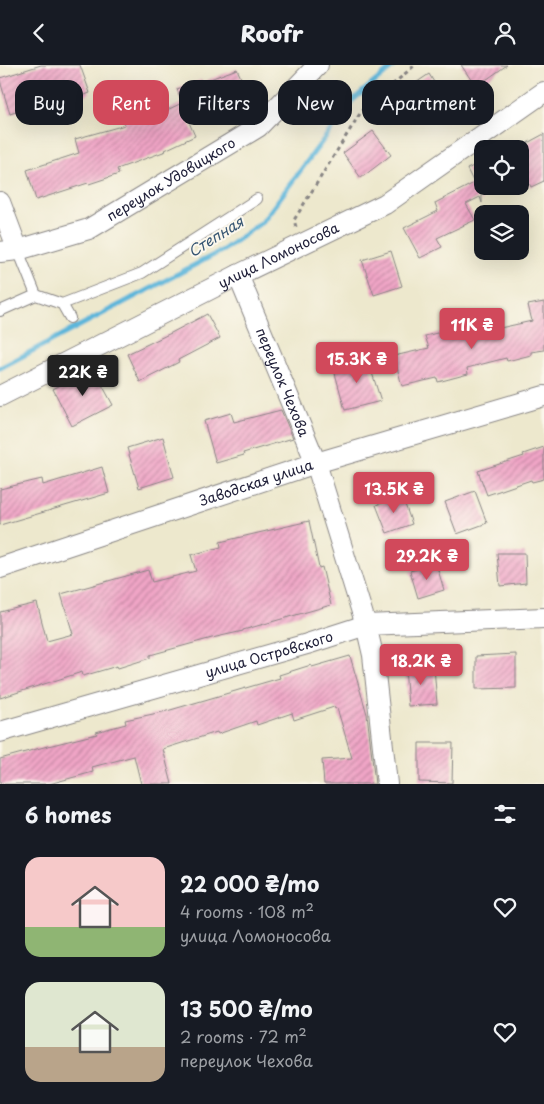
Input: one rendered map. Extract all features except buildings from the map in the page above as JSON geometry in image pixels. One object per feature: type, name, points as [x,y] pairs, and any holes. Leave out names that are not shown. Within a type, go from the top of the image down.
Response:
[{"type":"street","name":"переулок Удовицкого","points":[[9,251],[89,229],[258,127],[318,65]]},
{"type":"street","name":"улица Ломоносова","points":[[0,395],[238,275],[385,205],[544,93]]},
{"type":"street","points":[[0,202],[9,251]]},
{"type":"street","name":"переулок Чехова","points":[[238,275],[316,463],[366,625],[373,655],[387,784]]},
{"type":"street","name":"Заводская улица","points":[[0,568],[316,463],[544,396]]},
{"type":"street","name":"улица Островского","points":[[0,732],[308,644],[366,625],[544,618]]},
{"type":"lane","points":[[9,251],[36,295],[62,304],[142,273],[257,199]]},
{"type":"lane","points":[[0,311],[36,295]]},
{"type":"lane","points":[[62,304],[70,318]]},
{"type":"path","points":[[301,244],[294,220],[361,112],[415,65]]},
{"type":"waterway","name":"Степная","points":[[0,368],[223,250],[262,222],[353,100],[395,65]]}]
